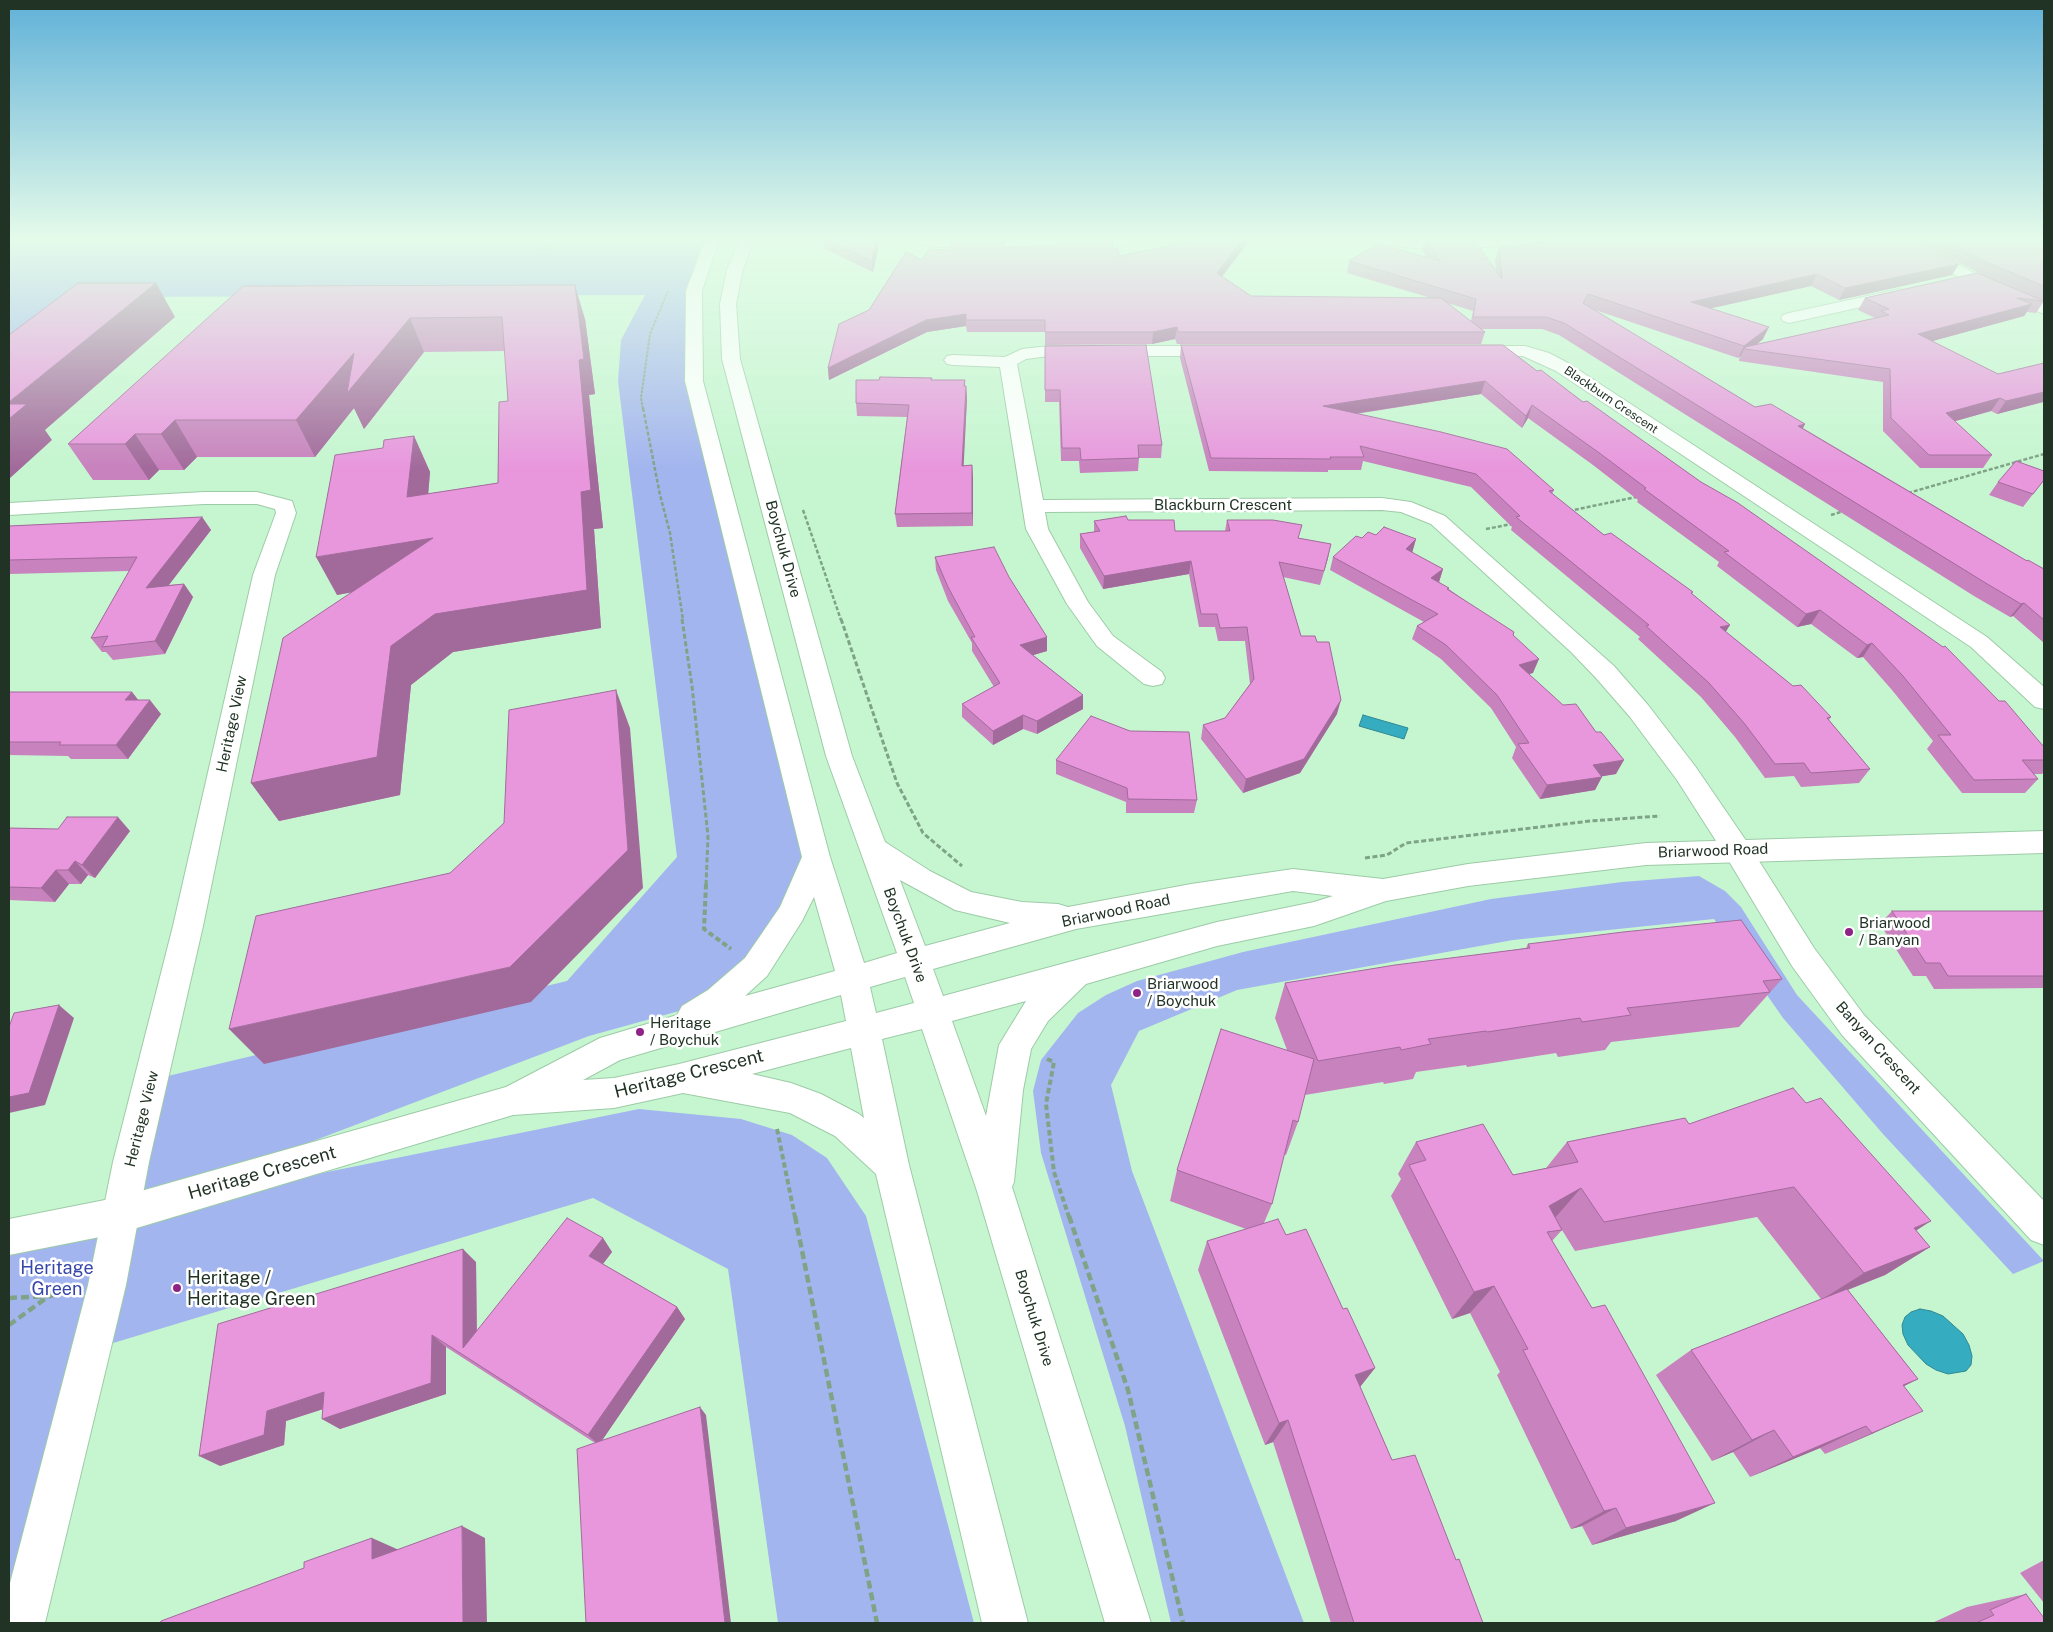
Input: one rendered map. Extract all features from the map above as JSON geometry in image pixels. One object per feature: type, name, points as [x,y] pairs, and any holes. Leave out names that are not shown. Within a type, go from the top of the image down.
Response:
[{"type":"street","points":[[694,316],[694,381],[816,857],[853,978],[890,1165],[1005,1623]]},
{"type":"street","name":"Boychuk Drive","points":[[729,316],[731,359],[839,756],[915,961],[995,1191],[1128,1623]]},
{"type":"street","points":[[1789,318],[1797,316]]},
{"type":"street","points":[[953,360],[1008,362],[1022,354],[1049,351],[1237,351]]},
{"type":"street","name":"Blackburn Crescent","points":[[1455,351],[1525,351],[1543,357],[1562,367],[1979,642],[2044,701]]},
{"type":"street","points":[[1008,362],[1037,529],[1078,604],[1105,641],[1153,678]]},
{"type":"street","name":"Heritage View","points":[[9,509],[234,498],[257,498],[285,505],[286,513],[264,575],[188,926],[120,1215]]},
{"type":"street","name":"Blackburn Crescent","points":[[1034,506],[1382,504],[1404,506],[1422,512],[1438,520],[1457,536],[1604,672],[1640,711],[1686,773],[1737,850]]},
{"type":"street","name":"Briarwood Road","points":[[863,1029],[1077,974],[1217,934],[1314,914],[1385,890],[1468,875],[1646,854],[2044,842]]},
{"type":"street","points":[[872,848],[920,879],[966,902],[1022,914],[1076,917]]},
{"type":"street","name":"Banyan Crescent","points":[[1737,850],[1803,956],[1853,1025],[2044,1227]]},
{"type":"street","points":[[666,1032],[719,1000],[756,967],[792,913],[816,857]]},
{"type":"street","name":"Briarwood Road","points":[[853,978],[1076,917],[1191,896],[1293,880],[1385,890]]},
{"type":"street","points":[[995,1191],[1006,1090],[1015,1045],[1037,1010],[1077,974]]},
{"type":"street","name":"Heritage Crescent","points":[[9,1237],[120,1215],[513,1100],[612,1048],[853,978]]},
{"type":"street","name":"Heritage Crescent","points":[[513,1100],[614,1093],[679,1079],[863,1029]]},
{"type":"street","points":[[679,1079],[761,1091],[791,1098],[809,1105],[847,1125],[890,1165]]},
{"type":"street","points":[[22,1623],[107,1284],[120,1215]]},
{"type":"path","points":[[657,316],[650,334],[641,398],[660,495],[670,533],[692,686],[708,836],[704,928],[740,956],[764,957]]},
{"type":"path","points":[[1901,495],[2044,454]]},
{"type":"path","points":[[1567,512],[1643,495]]},
{"type":"path","points":[[802,506],[896,784],[923,834],[968,871]]},
{"type":"path","points":[[1825,516],[1844,511]]},
{"type":"path","points":[[1481,530],[1519,522]]},
{"type":"path","points":[[1015,1045],[1054,1062],[1046,1104],[1054,1172],[1128,1390],[1183,1623]]},
{"type":"path","points":[[777,1126],[877,1623]]},
{"type":"path","points":[[9,1298],[50,1296],[9,1325]]},
{"type":"green space","points":[[9,316],[92,316],[9,382]]},
{"type":"green space","name":"Heritage Green","points":[[634,316],[694,316],[694,381],[816,857],[719,1000],[589,1036],[124,1213],[639,1109],[741,1119],[792,1135],[827,1158],[866,1216],[974,1623],[778,1623],[728,1269],[593,1198],[90,1350],[22,1623],[9,1623],[9,1237],[120,1215],[151,1080],[567,981],[677,857],[618,381],[621,340]]},
{"type":"green space","points":[[1699,876],[1725,891],[1741,907],[1797,995],[2044,1261],[2013,1274],[1883,1134],[1783,1018],[1714,919],[1513,940],[1237,990],[1139,1031],[1111,1085],[1132,1171],[1304,1623],[1171,1623],[1125,1426],[1041,1153],[1033,1091],[1041,1060],[1078,1013],[1106,995],[1137,981],[1243,952],[1491,899],[1622,882]]},
{"type":"shaded area","points":[[1363,715],[1408,728],[1404,739],[1359,726]]},
{"type":"shaded area","points":[[1920,1309],[1943,1316],[1963,1334],[1972,1356],[1971,1365],[1966,1371],[1948,1374],[1936,1370],[1926,1364],[1908,1345],[1903,1334],[1902,1325],[1905,1317],[1911,1312]]},
{"type":"building","points":[[34,316],[115,316],[9,402],[9,335]]},
{"type":"building","points":[[210,316],[579,316],[584,359],[579,360],[591,490],[581,492],[587,590],[435,614],[391,646],[377,757],[251,783],[283,638],[433,538],[316,557],[335,455],[383,448],[384,440],[414,436],[407,497],[498,483],[499,402],[508,401],[502,317],[410,318],[347,393],[354,353],[296,420],[175,420],[161,434],[135,434],[125,444],[68,444]]},
{"type":"building","points":[[856,316],[952,316],[926,320],[828,368],[839,324]]},
{"type":"building","points":[[966,316],[1465,316],[1485,332],[1178,332],[1177,327],[1153,332],[1045,332],[1045,320],[966,320]]},
{"type":"building","points":[[1605,316],[1755,407],[1771,404],[1805,424],[1798,426],[2027,561],[2044,569],[2044,620],[2024,603],[2021,604],[1984,582],[1564,323],[1546,317],[1473,317]]},
{"type":"building","points":[[1654,316],[1735,316],[1769,327],[1744,346]]},
{"type":"building","points":[[1884,316],[1986,316],[1918,334],[1998,374],[2044,363],[2044,392],[2006,401],[2000,398],[1946,413],[1992,455],[1929,455],[1891,418],[1890,369],[1745,349],[1745,347]]},
{"type":"building","points":[[1146,345],[1162,445],[1138,445],[1139,458],[1081,460],[1080,448],[1062,448],[1060,390],[1045,390],[1045,346]]},
{"type":"building","points":[[1181,345],[1503,345],[1537,371],[1541,370],[1583,402],[1587,401],[1701,482],[1738,503],[1943,647],[1945,646],[1999,701],[2005,701],[2044,747],[2044,760],[2022,760],[2038,779],[1974,780],[1938,735],[1951,735],[1903,676],[1872,643],[1867,645],[1820,610],[1806,614],[1724,552],[1729,551],[1644,489],[1646,488],[1598,452],[1532,405],[1526,416],[1485,381],[1323,406],[1441,432],[1507,449],[1554,490],[1549,491],[1604,535],[1611,533],[1693,592],[1691,593],[1730,625],[1720,627],[1793,686],[1801,685],[1831,717],[1827,718],[1870,769],[1811,773],[1804,763],[1775,764],[1744,723],[1709,683],[1646,626],[1649,625],[1516,517],[1520,516],[1476,474],[1360,446],[1364,457],[1330,457],[1331,459],[1211,458]]},
{"type":"building","points":[[880,377],[965,380],[962,466],[972,465],[972,513],[895,514],[909,405],[856,403],[856,380],[879,380]]},
{"type":"building","points":[[9,404],[27,404],[9,419]]},
{"type":"building","points":[[2016,461],[2044,471],[2044,480],[2033,494],[1998,482]]},
{"type":"building","points":[[1126,516],[1128,520],[1174,520],[1175,531],[1230,531],[1227,520],[1273,520],[1302,525],[1298,538],[1331,544],[1324,571],[1279,562],[1301,636],[1315,636],[1317,642],[1329,642],[1341,700],[1304,759],[1246,779],[1203,725],[1225,718],[1254,679],[1247,627],[1220,628],[1217,614],[1201,614],[1191,561],[1104,576],[1080,534],[1100,531],[1094,521]]},
{"type":"building","points":[[202,517],[146,588],[184,584],[155,641],[102,647],[108,636],[91,638],[137,557],[9,560],[9,526]]},
{"type":"building","points":[[1384,527],[1416,539],[1406,549],[1443,569],[1431,578],[1514,632],[1513,635],[1539,659],[1519,665],[1563,705],[1576,704],[1596,732],[1601,732],[1624,760],[1593,765],[1602,777],[1547,785],[1518,744],[1529,743],[1497,695],[1446,645],[1417,626],[1438,614],[1333,557],[1356,536],[1362,538],[1368,532],[1376,535]]},
{"type":"building","points":[[994,547],[1009,577],[1047,637],[1020,645],[1083,695],[1037,721],[1023,715],[993,731],[962,704],[1000,683],[971,637],[975,637],[948,587],[935,557]]},
{"type":"building","points":[[616,690],[628,850],[510,967],[229,1029],[256,916],[450,873],[504,823],[509,710]]},
{"type":"building","points":[[9,692],[132,692],[125,700],[150,700],[116,745],[59,745],[61,742],[9,742]]},
{"type":"building","points":[[1091,716],[1130,731],[1189,732],[1197,800],[1128,799],[1127,788],[1056,760]]},
{"type":"building","points":[[67,817],[118,817],[82,865],[75,861],[68,870],[56,870],[41,888],[9,887],[9,828],[58,829]]},
{"type":"building","points":[[1892,911],[2044,911],[2044,976],[1948,976],[1940,963],[1926,963]]},
{"type":"building","points":[[1741,920],[1782,979],[1763,981],[1770,992],[1627,1008],[1631,1015],[1582,1022],[1580,1018],[1428,1039],[1431,1044],[1401,1050],[1400,1047],[1318,1061],[1285,983],[1395,965],[1530,948],[1528,944]]},
{"type":"building","points":[[59,1005],[29,1093],[9,1097],[9,1027],[14,1013]]},
{"type":"building","points":[[1221,1029],[1314,1059],[1298,1122],[1293,1120],[1272,1204],[1177,1170]]},
{"type":"building","points":[[1793,1088],[1806,1103],[1821,1098],[1931,1221],[1914,1228],[1930,1247],[1864,1273],[1794,1187],[1604,1222],[1581,1188],[1549,1206],[1562,1230],[1547,1232],[1592,1308],[1605,1305],[1715,1503],[1626,1528],[1616,1508],[1604,1511],[1523,1350],[1528,1349],[1494,1286],[1474,1292],[1409,1165],[1426,1160],[1416,1142],[1483,1124],[1513,1175],[1578,1162],[1567,1142],[1685,1118],[1689,1124]]},
{"type":"building","points":[[567,1218],[603,1238],[589,1256],[677,1307],[588,1435],[432,1335],[431,1383],[322,1419],[324,1392],[267,1411],[264,1435],[199,1456],[218,1324],[463,1249],[463,1348]]},
{"type":"building","points":[[1278,1219],[1286,1235],[1306,1229],[1343,1309],[1347,1308],[1375,1368],[1355,1375],[1392,1460],[1415,1455],[1456,1560],[1459,1559],[1483,1623],[1354,1623],[1288,1420],[1279,1423],[1207,1241]]},
{"type":"building","points":[[1847,1289],[1918,1379],[1903,1385],[1923,1411],[1872,1433],[1866,1426],[1793,1457],[1774,1430],[1752,1440],[1691,1350]]},
{"type":"building","points":[[700,1407],[725,1623],[586,1623],[577,1449]]},
{"type":"building","points":[[462,1526],[463,1623],[160,1623],[161,1621],[304,1568],[304,1562],[372,1538],[372,1559]]},
{"type":"building","points":[[2026,1594],[2044,1618],[2044,1623],[1976,1623],[1994,1615],[1990,1610]]},
{"type":"place","name":"Briarwood / Banyan","points":[[1849,932]]},
{"type":"place","name":"Briarwood / Boychuk","points":[[1137,993]]},
{"type":"place","name":"Heritage / Boychuk","points":[[640,1032]]},
{"type":"place","name":"Heritage / Heritage Green","points":[[177,1288]]}]
